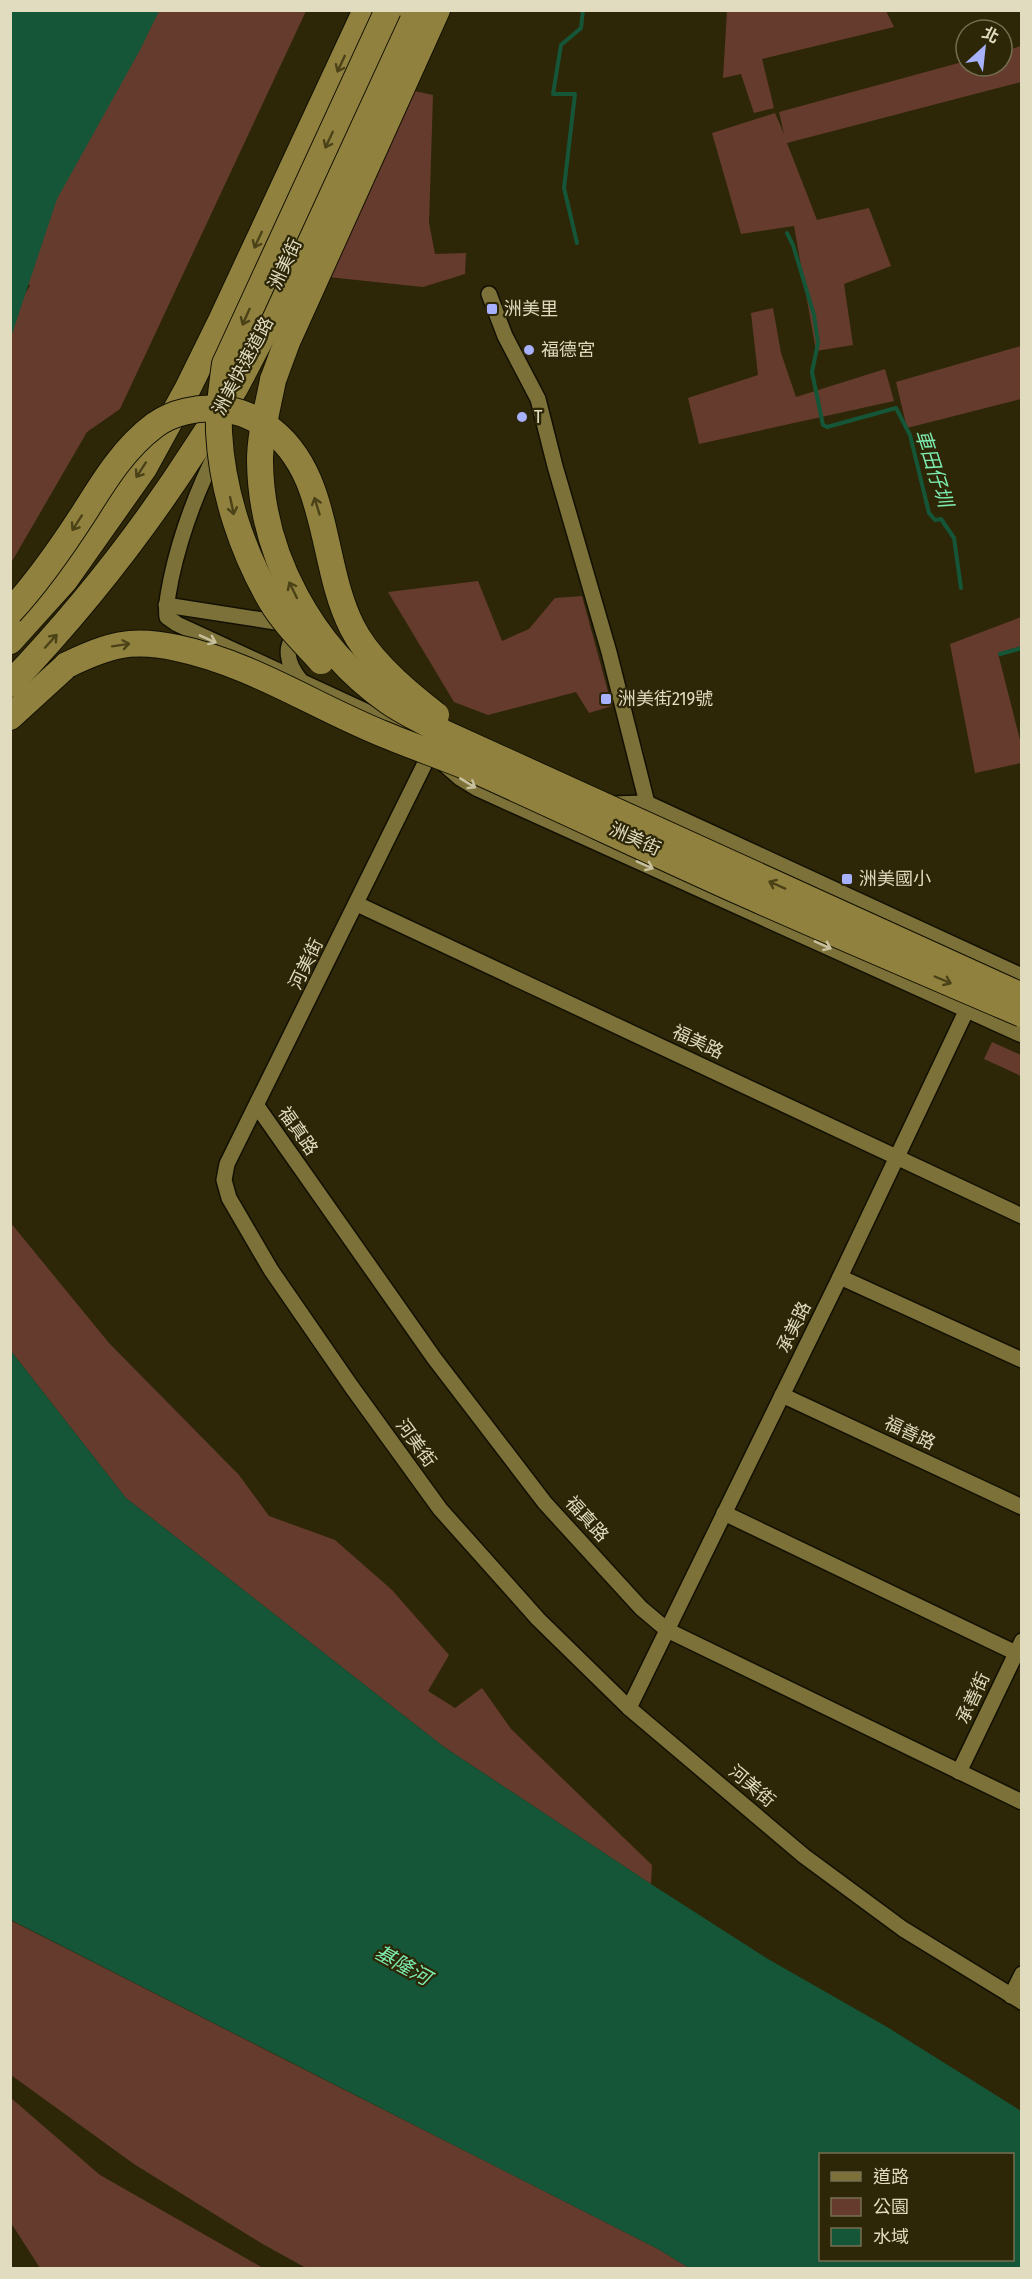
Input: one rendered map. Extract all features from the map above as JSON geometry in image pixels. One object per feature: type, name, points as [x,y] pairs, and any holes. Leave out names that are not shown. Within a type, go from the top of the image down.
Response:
[{"type":"highway","points":[[10,641],[65,580],[144,468],[216,331],[366,10]]},
{"type":"highway","points":[[388,10],[225,364],[219,431],[222,464],[235,522],[272,603],[321,661],[377,709],[744,894],[1022,1014]]},
{"type":"highway","name":"洲美快速道路","points":[[10,684],[53,639],[104,578],[172,487],[234,389],[301,255],[415,10]]},
{"type":"highway","points":[[437,10],[287,342],[273,380],[260,460],[264,503],[274,541],[286,574],[305,614],[327,644],[356,675],[389,702],[444,733],[472,757]]},
{"type":"highway","points":[[10,612],[66,540],[129,448],[156,424],[183,411],[208,408],[230,409],[254,417],[279,435],[295,455],[312,489],[340,600],[352,628],[372,656],[472,757]]},
{"type":"highway","points":[[10,717],[67,665],[95,651],[120,644],[146,643],[197,653],[259,676],[381,733],[472,757],[1022,996]]},
{"type":"street","name":"洲美街","points":[[426,10],[252,381],[198,489],[179,540],[166,605],[167,617],[177,624],[400,727],[432,751],[460,778],[478,789],[1022,1035]]},
{"type":"street","name":"洲美街","points":[[489,294],[505,336],[538,399],[609,652],[647,803]]},
{"type":"street","name":"洲美街","points":[[166,605],[310,628],[354,640],[375,650],[392,663],[444,726],[466,745],[515,775],[578,800],[616,804],[647,803],[1022,976]]},
{"type":"street","points":[[301,681],[292,670],[287,650],[291,639],[300,631],[310,628]]},
{"type":"street","name":"河美街","points":[[444,726],[227,1164],[224,1180],[229,1198],[271,1270],[440,1509],[538,1619],[629,1708],[804,1856],[903,1929],[1016,1999]]},
{"type":"street","name":"福美路","points":[[357,904],[1022,1216]]},
{"type":"street","name":"承美路","points":[[629,1708],[840,1277],[989,961]]},
{"type":"street","name":"福真路","points":[[257,1106],[434,1358],[546,1503],[641,1608],[667,1630],[1022,1802]]},
{"type":"street","points":[[840,1277],[1022,1360]]},
{"type":"street","name":"福善路","points":[[782,1395],[1022,1507]]},
{"type":"street","points":[[724,1514],[1019,1647]]},
{"type":"street","name":"承善街","points":[[960,1772],[1019,1647]]},
{"type":"street","points":[[1016,1999],[1022,1974]]},
{"type":"green space","points":[[150,11],[306,11],[120,409],[87,432],[11,563],[11,315],[30,286],[19,269]]},
{"type":"green space","points":[[727,11],[886,11],[894,27],[762,59],[774,108],[754,113],[741,74],[723,78]]},
{"type":"green space","points":[[1021,46],[1021,82],[787,143],[817,220],[869,208],[891,266],[844,284],[853,345],[816,351],[794,226],[741,234],[712,133],[775,113],[784,134],[779,112],[954,64],[954,78],[1014,78],[1014,48]]},
{"type":"green space","points":[[414,91],[433,95],[429,223],[435,254],[466,253],[465,274],[423,287],[328,277]]},
{"type":"green space","points":[[773,308],[781,353],[796,397],[885,369],[894,401],[699,444],[688,398],[758,375],[751,313]]},
{"type":"green space","points":[[1021,346],[1021,399],[907,428],[896,382]]},
{"type":"green space","points":[[478,581],[502,641],[529,629],[555,598],[582,596],[612,706],[589,713],[576,692],[488,715],[454,702],[388,592]]},
{"type":"green space","points":[[1021,617],[1021,646],[998,653],[1021,744],[1021,763],[975,773],[950,644]]},
{"type":"green space","points":[[992,1042],[1021,1055],[1021,1076],[984,1059]]},
{"type":"green space","points":[[10,1222],[109,1343],[239,1475],[269,1516],[335,1540],[392,1590],[449,1655],[428,1691],[455,1708],[482,1688],[511,1729],[652,1865],[651,1884],[444,1747],[126,1498],[11,1351]]},
{"type":"green space","points":[[10,1920],[658,2249],[689,2268],[306,2268],[261,2243],[134,2164],[11,2075]]},
{"type":"green space","points":[[11,2098],[100,2175],[263,2268],[40,2268],[11,2223]]},
{"type":"water","points":[[11,10],[159,11],[140,50],[57,199],[11,337]]},
{"type":"water","name":"基隆河","points":[[11,1351],[126,1498],[444,1747],[768,1959],[887,2027],[1021,2111],[1021,2268],[689,2268],[658,2249],[11,1920]]},
{"type":"waterway","points":[[577,243],[564,188],[575,94],[553,94],[561,45],[581,28],[583,10]]},
{"type":"waterway","name":"車田仔圳","points":[[787,233],[793,245],[814,315],[818,343],[812,372],[823,425],[827,427],[896,408],[910,435],[929,513],[935,520],[941,519],[954,538],[961,588]]},
{"type":"waterway","points":[[1000,654],[1022,648]]},
{"type":"place","name":"洲美里","points":[[492,309]]},
{"type":"place","name":"福德宮","points":[[529,350]]},
{"type":"place","name":"T","points":[[522,417]]},
{"type":"place","name":"洲美街219號","points":[[606,699]]},
{"type":"place","name":"洲美國小","points":[[847,879]]}]
